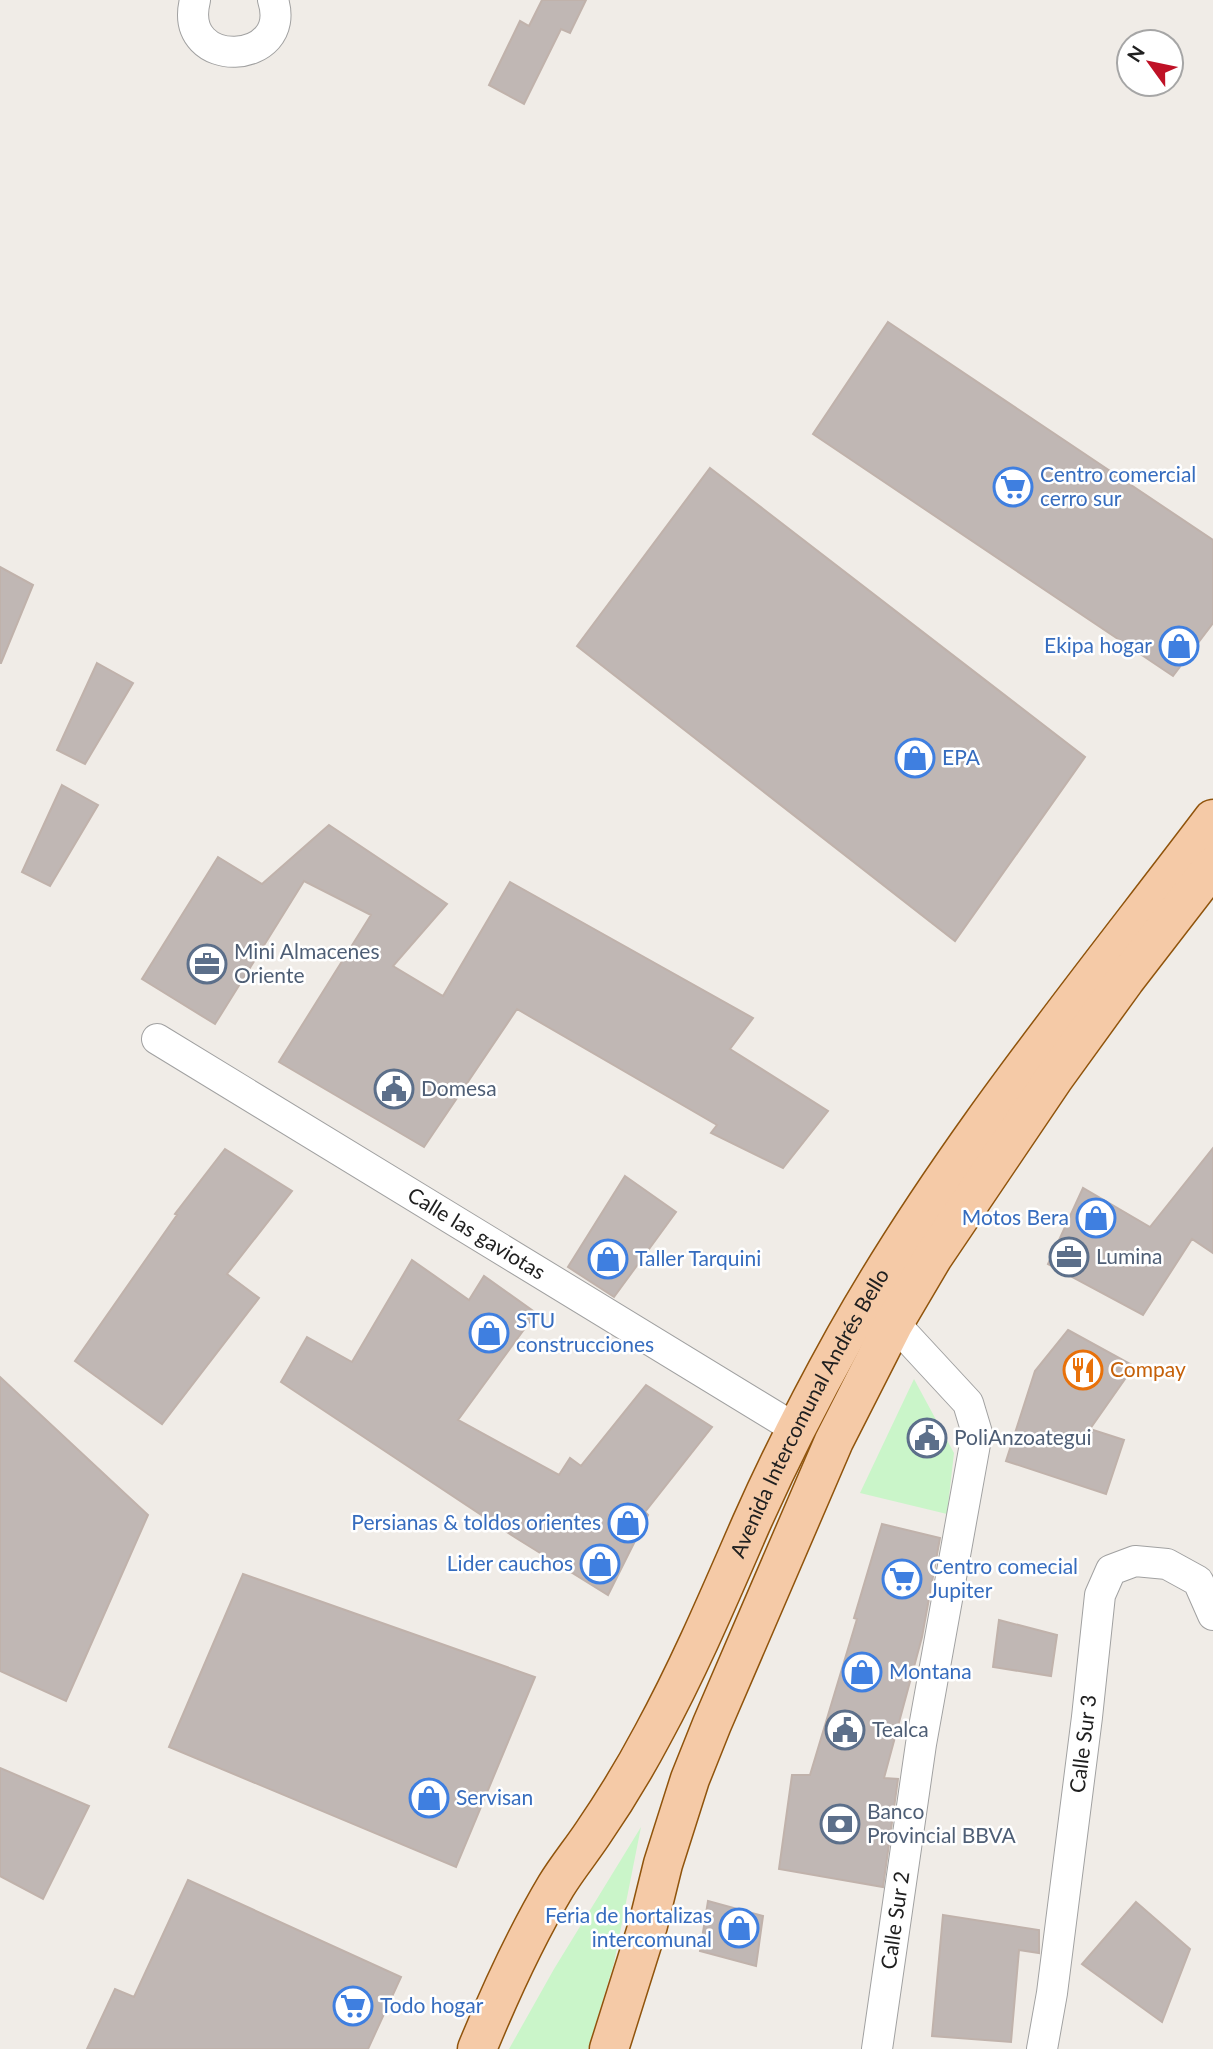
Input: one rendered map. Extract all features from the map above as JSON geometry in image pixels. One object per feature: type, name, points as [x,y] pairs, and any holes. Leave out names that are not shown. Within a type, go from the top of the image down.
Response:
[{"type":"main road","name":"Avenida Intercomunal Andrés Bello","points":[[477,2049],[499,1995],[532,1929],[558,1884],[628,1779],[654,1733],[716,1606],[752,1521],[796,1429],[880,1277],[979,1126],[1213,819]]},
{"type":"main road","name":"Avenida Intercomunal Andrés Bello","points":[[609,2049],[648,1925],[663,1864],[708,1735],[834,1441],[894,1323],[933,1256],[1033,1107],[1125,980],[1213,866]]},
{"type":"street","points":[[195,0],[192,10],[200,36],[221,52],[235,54],[260,44],[269,34],[275,21],[273,0]]},
{"type":"street","name":"Calle las gaviotas","points":[[157,1039],[796,1429]]},
{"type":"street","name":"Calle Sur 2","points":[[877,2049],[921,1744],[977,1433],[968,1403],[894,1323]]},
{"type":"street","name":"Calle Sur 3","points":[[1042,2049],[1052,1993],[1100,1595],[1111,1570],[1135,1561],[1167,1564],[1198,1581],[1213,1615]]},
{"type":"green space","points":[[914,1379],[954,1453],[947,1514],[860,1493]]},
{"type":"green space","points":[[641,1827],[614,1963],[588,2049],[509,2049],[554,1969]]},
{"type":"building","points":[[542,0],[586,0],[570,33],[561,29],[524,104],[489,85],[520,21],[529,26]]},
{"type":"building","name":"Centro comercial cerro sur","points":[[888,322],[1213,540],[1213,623],[1173,676],[813,434]]},
{"type":"building","points":[[710,468],[1085,757],[955,941],[577,646]]},
{"type":"building","points":[[0,567],[33,585],[1,663],[0,663]]},
{"type":"building","points":[[97,663],[133,683],[85,764],[57,750]]},
{"type":"building","points":[[62,785],[98,805],[50,886],[22,872]]},
{"type":"building","points":[[329,825],[447,904],[393,966],[443,996],[510,882],[753,1018],[730,1049],[828,1111],[783,1168],[711,1133],[717,1125],[517,1009],[424,1147],[279,1062],[371,915],[304,881],[215,1024],[142,979],[218,857],[262,884]]},
{"type":"building","points":[[1213,1148],[1213,1253],[1192,1239],[1143,1315],[1048,1264],[1083,1188],[1150,1227]]},
{"type":"building","points":[[225,1149],[292,1191],[227,1274],[259,1298],[162,1424],[75,1361],[177,1215],[175,1214]]},
{"type":"building","points":[[625,1176],[676,1212],[614,1297],[568,1267]]},
{"type":"building","points":[[412,1260],[469,1300],[484,1276],[536,1313],[458,1420],[559,1475],[570,1458],[581,1466],[646,1385],[712,1427],[645,1512],[648,1515],[608,1595],[516,1538],[281,1382],[307,1337],[352,1362]]},
{"type":"building","points":[[1068,1330],[1134,1366],[1090,1429],[1124,1440],[1106,1494],[1006,1461],[1035,1371]]},
{"type":"building","points":[[0,1377],[148,1515],[66,1701],[0,1671]]},
{"type":"building","points":[[882,1524],[940,1538],[922,1637],[884,1778],[898,1779],[883,1887],[779,1869],[792,1775],[810,1775],[857,1619],[854,1618]]},
{"type":"building","points":[[243,1574],[535,1677],[456,1867],[169,1747]]},
{"type":"building","points":[[999,1620],[1057,1635],[1051,1676],[993,1667]]},
{"type":"building","points":[[0,1768],[89,1806],[43,1899],[0,1876]]},
{"type":"building","points":[[188,1880],[401,1977],[368,2049],[87,2049],[115,1989],[134,1997]]},
{"type":"building","points":[[708,1901],[763,1916],[756,1966],[700,1951]]},
{"type":"building","points":[[1136,1902],[1190,1949],[1162,2022],[1082,1964]]},
{"type":"building","points":[[943,1915],[1039,1930],[1039,1953],[1019,1950],[1011,2042],[932,2036]]},
{"type":"place","name":"Centro comercial cerro sur","points":[[1013,487]]},
{"type":"place","name":"Ekipa hogar","points":[[1179,646]]},
{"type":"place","name":"EPA","points":[[915,758]]},
{"type":"place","name":"Mini Almacenes Oriente","points":[[207,964]]},
{"type":"place","name":"Domesa","points":[[394,1089]]},
{"type":"place","name":"Motos Bera","points":[[1096,1218]]},
{"type":"place","name":"Lumina","points":[[1069,1257]]},
{"type":"place","name":"Taller Tarquini","points":[[608,1259]]},
{"type":"place","name":"STU construcciones","points":[[489,1333]]},
{"type":"place","name":"Compay","points":[[1083,1370]]},
{"type":"place","name":"PoliAnzoategui","points":[[927,1438]]},
{"type":"place","name":"Persianas & toldos orientes","points":[[628,1523]]},
{"type":"place","name":"Lider cauchos","points":[[600,1564]]},
{"type":"place","name":"Centro comecial Jupiter","points":[[902,1579]]},
{"type":"place","name":"Montana","points":[[862,1672]]},
{"type":"place","name":"Tealca","points":[[845,1730]]},
{"type":"place","name":"Servisan","points":[[429,1798]]},
{"type":"place","name":"Banco Provincial BBVA","points":[[840,1824]]},
{"type":"place","name":"Feria de hortalizas intercomunal","points":[[739,1928]]},
{"type":"place","name":"Todo hogar","points":[[353,2006]]}]
